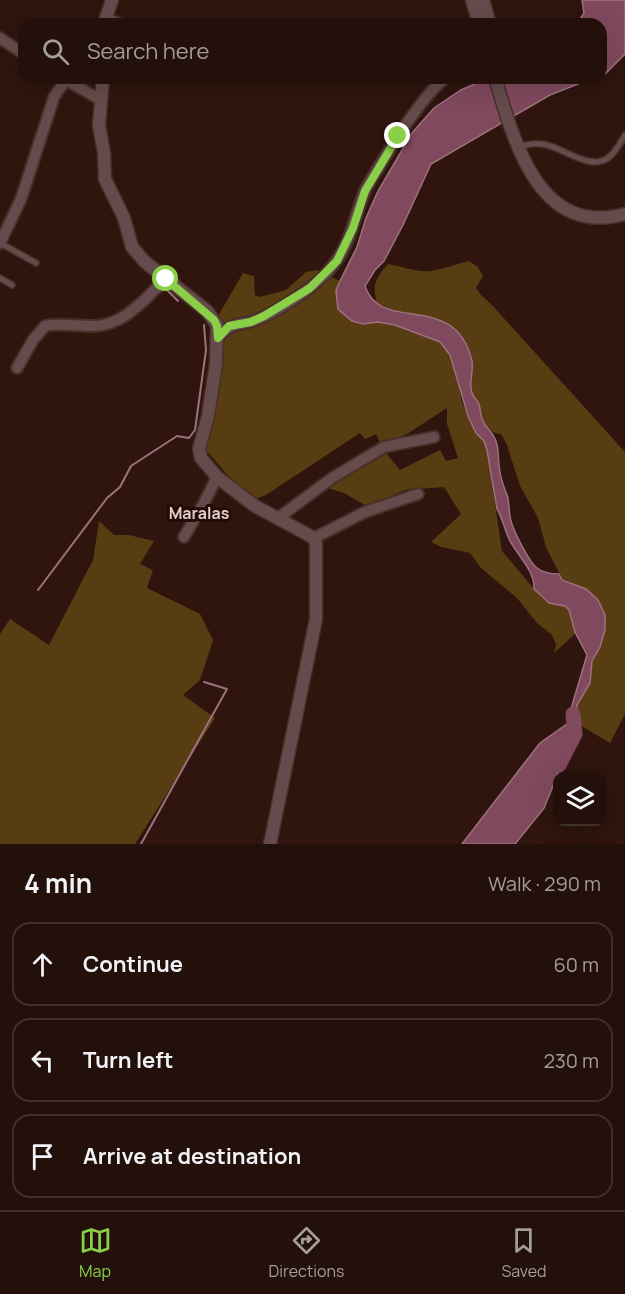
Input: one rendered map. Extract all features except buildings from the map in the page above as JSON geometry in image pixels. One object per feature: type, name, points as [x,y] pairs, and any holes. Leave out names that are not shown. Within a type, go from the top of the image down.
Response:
[{"type":"street","points":[[106,18],[112,0]]},
{"type":"street","points":[[472,0],[477,18]]},
{"type":"street","points":[[483,0],[488,18]]},
{"type":"street","points":[[0,38],[18,50]]},
{"type":"street","points":[[0,243],[21,199],[54,98],[61,84]]},
{"type":"street","points":[[73,84],[101,100]]},
{"type":"street","points":[[102,84],[99,125],[104,153],[105,179],[124,218],[132,247],[214,320],[217,326],[218,338],[208,416],[199,449],[201,458],[217,477],[255,506],[314,538],[316,544],[316,619],[270,844]]},
{"type":"street","points":[[218,338],[229,326],[251,322],[264,316],[310,288],[337,261],[353,228],[365,191],[398,136],[440,84]]},
{"type":"street","points":[[497,84],[515,143],[535,181],[558,205],[590,218],[611,218],[625,214]]},
{"type":"street","points":[[17,368],[33,340],[45,326],[93,326],[114,322],[131,314],[166,279]]},
{"type":"street","points":[[278,518],[332,478],[384,447],[434,437]]},
{"type":"street","points":[[184,537],[217,477]]},
{"type":"street","points":[[314,538],[365,512],[418,494]]},
{"type":"lane","points":[[515,143],[549,145],[589,162],[599,162],[614,153],[625,135]]},
{"type":"lane","points":[[0,243],[36,263]]},
{"type":"lane","points":[[0,279],[12,285]]},
{"type":"shaded area","points":[[582,0],[625,0],[625,54],[607,72],[607,18],[581,18],[584,13]]},
{"type":"shaded area","points":[[474,84],[578,84],[550,95],[431,164],[384,261],[365,286],[373,300],[386,308],[435,319],[450,326],[463,339],[472,361],[472,393],[479,404],[483,421],[494,436],[498,448],[499,465],[508,498],[511,521],[521,544],[537,568],[559,574],[562,580],[586,589],[598,600],[605,615],[605,630],[600,647],[592,661],[590,683],[577,705],[578,724],[559,772],[553,772],[553,786],[544,808],[515,844],[462,844],[540,743],[571,721],[570,712],[587,655],[575,632],[569,610],[565,606],[549,603],[534,589],[529,570],[510,541],[497,509],[487,450],[468,416],[450,355],[440,342],[395,325],[378,322],[363,324],[352,321],[338,309],[336,290],[357,247],[378,191],[412,133],[434,108]]},
{"type":"shaded area","points":[[469,261],[478,267],[483,276],[476,288],[481,295],[625,452],[625,714],[610,743],[578,724],[577,705],[592,660],[600,647],[605,615],[598,600],[586,589],[562,579],[546,547],[538,518],[520,486],[507,445],[501,434],[494,433],[485,425],[478,404],[472,395],[470,384],[472,371],[442,320],[410,315],[377,304],[376,282],[388,264],[418,271],[430,271]]},
{"type":"shaded area","points":[[316,270],[340,281],[337,290],[363,324],[378,322],[395,325],[440,343],[450,355],[462,402],[476,433],[484,441],[487,450],[502,551],[541,597],[549,603],[565,606],[569,610],[576,633],[554,653],[556,645],[552,635],[537,623],[517,598],[481,568],[470,553],[441,547],[431,542],[461,514],[444,487],[405,490],[367,506],[344,493],[324,487],[386,453],[400,470],[440,450],[446,461],[458,458],[447,424],[447,408],[407,434],[381,445],[376,434],[365,439],[360,433],[266,495],[256,499],[230,478],[204,448],[217,399],[223,338],[218,316],[243,273],[254,276],[255,295],[260,297],[286,290],[306,272]]},
{"type":"shaded area","points":[[99,521],[114,535],[129,535],[154,541],[140,564],[153,570],[147,588],[200,614],[213,640],[200,680],[183,695],[215,718],[135,844],[0,844],[0,634],[10,619],[49,645],[93,560]]},
{"type":"waterway","points":[[163,286],[178,301]]},
{"type":"waterway","points":[[38,590],[107,498],[120,487],[131,466],[177,436],[189,438],[195,430],[206,350],[204,325]]},
{"type":"waterway","points":[[141,844],[227,689],[204,682]]},
{"type":"waterway","points":[[559,765],[575,734],[573,714]]},
{"type":"district","name":"Maralas","points":[[199,513]]},
{"type":"route","points":[[166,279],[207,311],[217,326],[218,338],[229,326],[251,322],[264,316],[310,288],[337,261],[353,228],[365,191],[398,136]]}]
